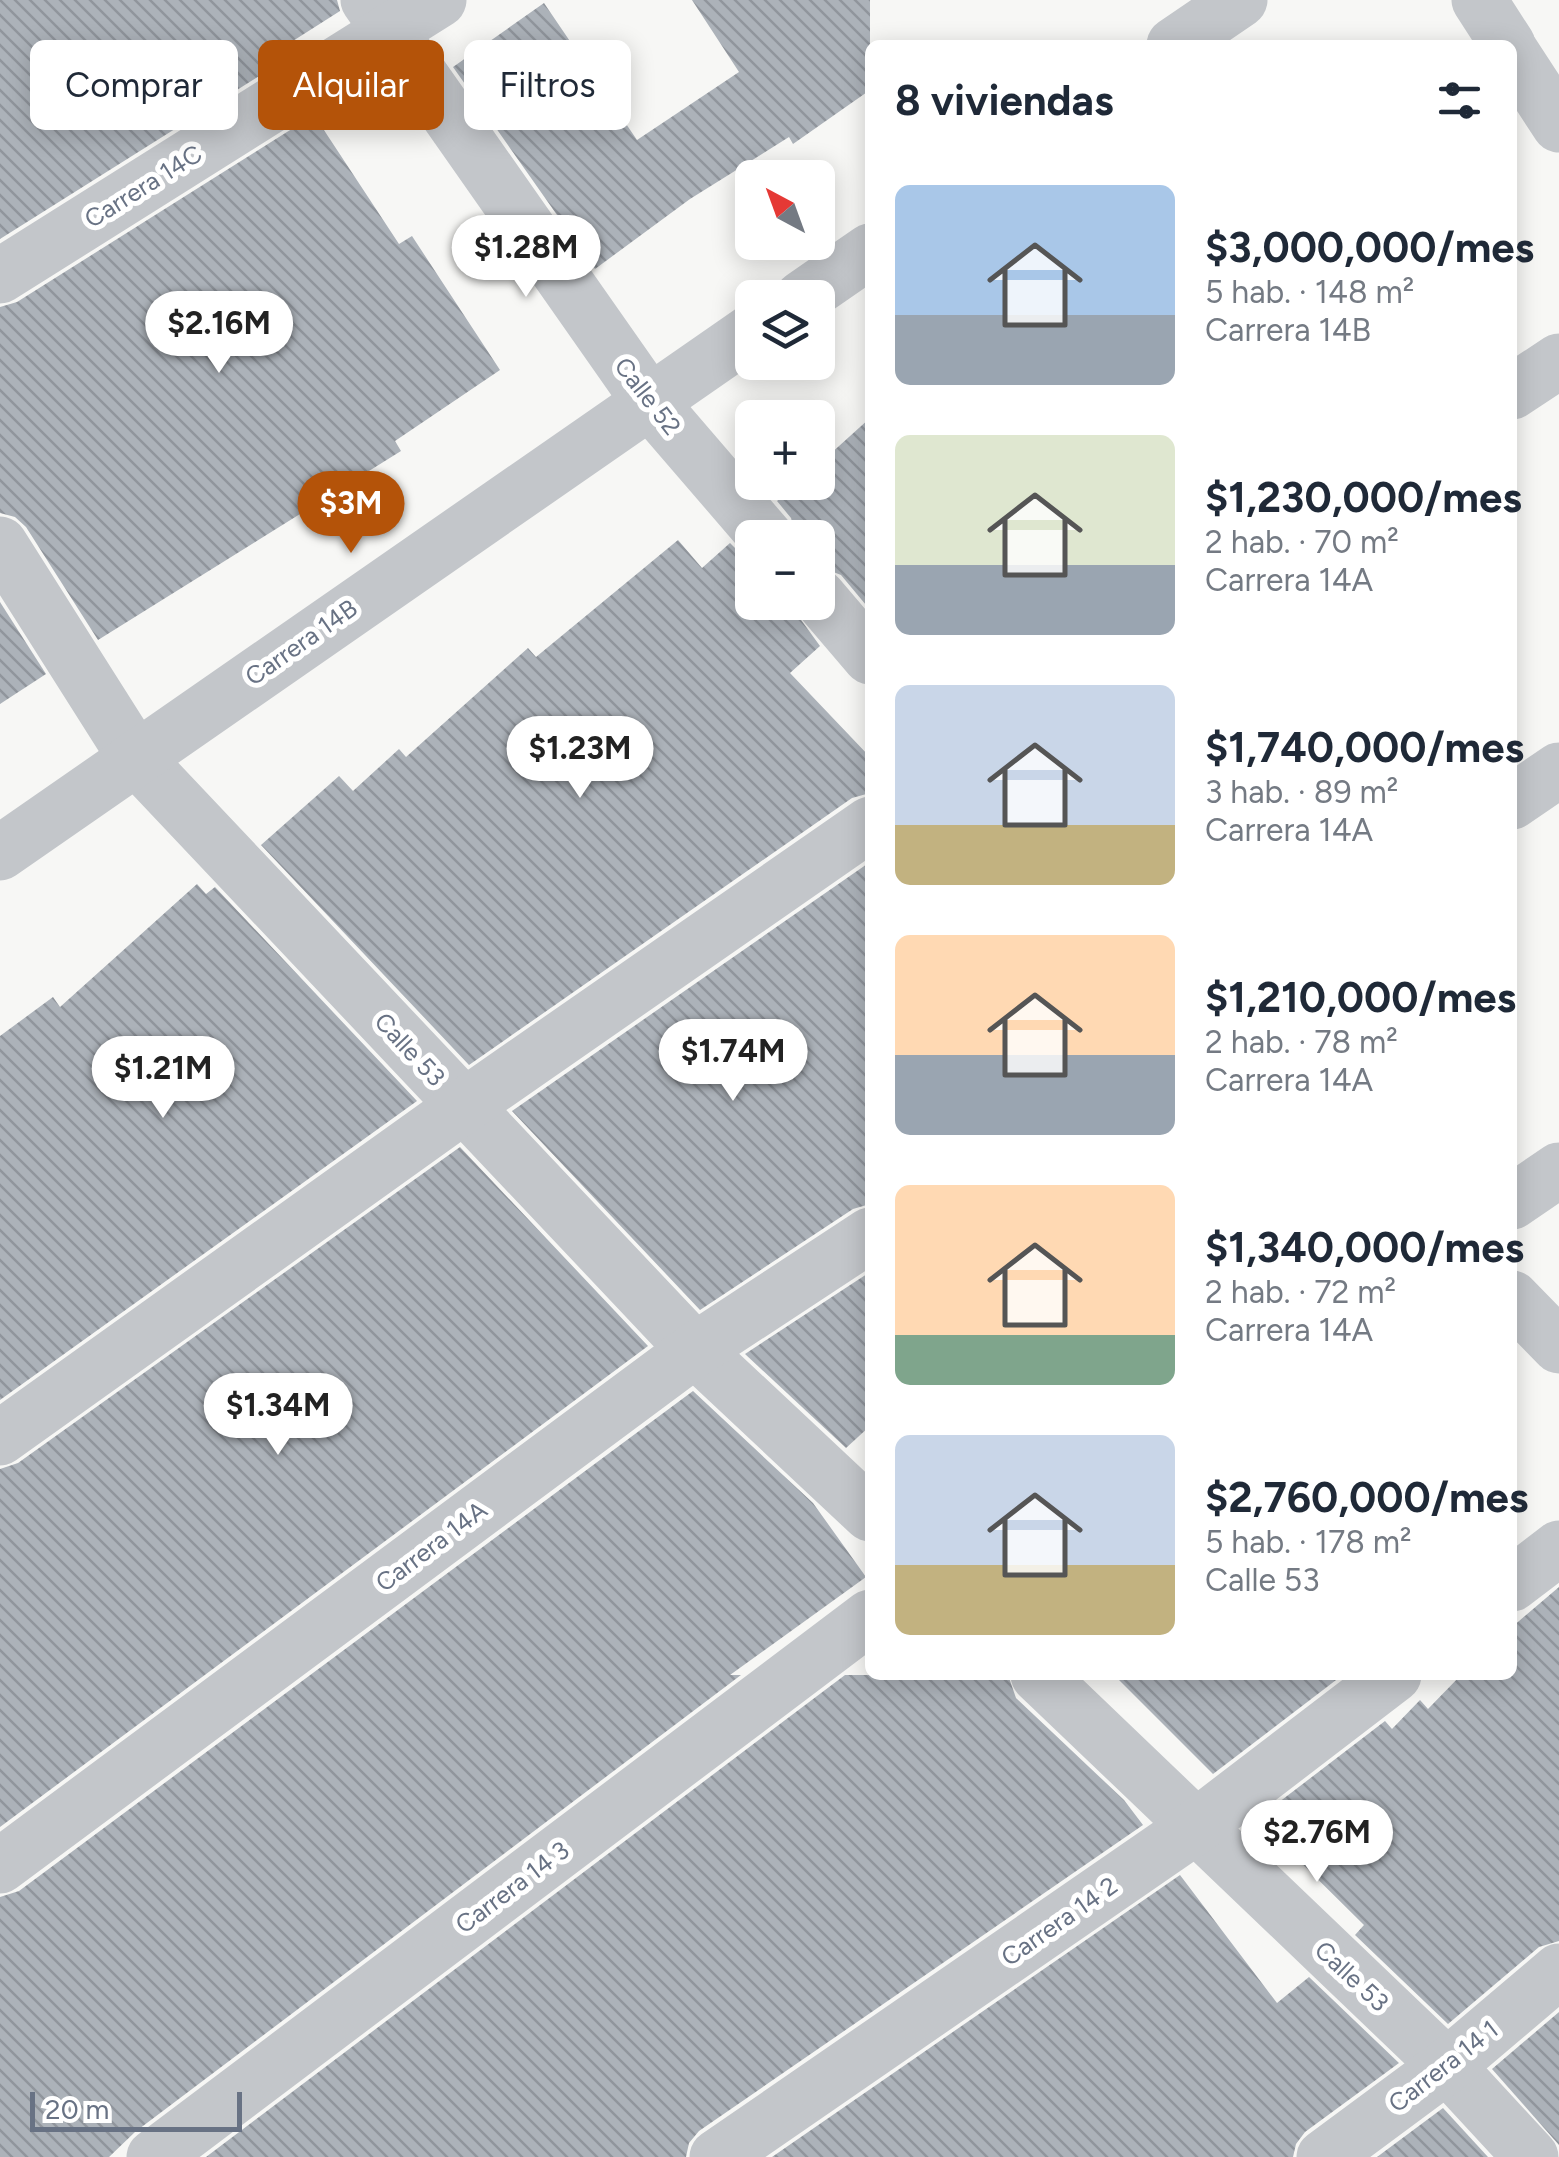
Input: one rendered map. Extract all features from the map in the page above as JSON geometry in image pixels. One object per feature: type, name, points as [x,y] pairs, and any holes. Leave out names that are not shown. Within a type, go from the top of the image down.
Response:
[{"type":"street","name":"Carrera 14C","points":[[0,276],[379,16],[439,0]]},
{"type":"street","points":[[1181,40],[1240,0]]},
{"type":"street","points":[[1478,0],[1505,40]]},
{"type":"street","name":"Calle 52","points":[[379,16],[649,401],[751,520]]},
{"type":"street","points":[[1517,61],[1559,125]]},
{"type":"street","points":[[829,280],[865,255]]},
{"type":"street","name":"Carrera 14B","points":[[0,853],[735,343]]},
{"type":"street","points":[[1517,389],[1559,361]]},
{"type":"street","name":"Calle 53","points":[[0,544],[135,757],[695,1350],[865,1509]]},
{"type":"street","points":[[835,616],[865,650]]},
{"type":"street","points":[[1517,799],[1559,770]]},
{"type":"street","points":[[0,1438],[464,1106],[865,827]]},
{"type":"street","points":[[1517,1199],[1559,1170]]},
{"type":"street","name":"Carrera 14A","points":[[0,1866],[695,1350],[865,1238]]},
{"type":"street","points":[[1517,1303],[1559,1346]]},
{"type":"street","points":[[1517,1580],[1559,1548]]},
{"type":"street","name":"Carrera 14 3","points":[[154,2157],[865,1621]]},
{"type":"street","name":"Calle 53","points":[[1043,1680],[1447,2066],[1531,2157]]},
{"type":"street","name":"Carrera 14 2","points":[[717,2157],[1194,1828],[1387,1680]]},
{"type":"street","name":"Carrera 14 1","points":[[1324,2157],[1447,2066],[1559,1971]]},
{"type":"building","points":[[0,0],[337,0],[340,11],[294,40],[258,40],[258,77],[238,89],[238,40],[30,40],[30,130],[173,130],[0,239]]},
{"type":"building","points":[[692,0],[870,0],[865,94],[793,144],[789,137],[752,160],[735,160],[735,171],[595,269],[497,130],[630,130],[637,140],[739,72]]},
{"type":"building","points":[[544,3],[569,40],[491,40]]},
{"type":"building","points":[[464,59],[464,83],[453,67]]},
{"type":"building","points":[[290,130],[324,130],[399,244],[412,236],[500,370],[395,441],[401,451],[98,640],[26,527],[15,517],[0,513],[0,307],[17,302]]},
{"type":"building","points":[[865,423],[865,604],[835,573],[835,520],[792,520],[777,501],[835,500],[835,450]]},
{"type":"building","points":[[678,540],[702,568],[730,543],[735,548],[735,620],[801,620],[820,646],[790,673],[865,752],[865,794],[852,798],[469,1065],[261,845],[339,776],[353,791],[399,749],[406,757],[528,648],[536,657]]},
{"type":"building","points":[[0,602],[46,674],[0,704]]},
{"type":"building","points":[[865,865],[865,1205],[853,1209],[700,1310],[512,1111]]},
{"type":"building","points":[[197,884],[206,894],[215,887],[417,1101],[0,1400],[0,1036],[53,997],[60,1007]]},
{"type":"building","points":[[460,1147],[648,1346],[0,1827],[0,1469],[18,1463]]},
{"type":"building","points":[[865,1275],[865,1431],[846,1448],[745,1354]]},
{"type":"building","points":[[693,1391],[813,1503],[865,1576],[730,1675],[741,1675],[135,2132],[109,2157],[0,2157],[0,1897],[19,1891]]},
{"type":"building","points":[[1559,1587],[1559,1941],[1539,1947],[1448,2024],[1355,1935],[1364,1925],[1257,1819],[1385,1721],[1392,1729],[1420,1700],[1428,1709],[1456,1680],[1517,1680],[1517,1623]]},
{"type":"building","points":[[845,1675],[865,1675],[865,1680],[1010,1680],[1016,1698],[1124,1800],[1143,1825],[699,2131],[689,2143],[686,2157],[206,2157]]},
{"type":"building","points":[[1119,1680],[1336,1680],[1213,1774]]},
{"type":"building","points":[[1180,1875],[1277,2003],[1309,1977],[1399,2063],[1305,2132],[1293,2157],[772,2157]]},
{"type":"building","points":[[1559,2012],[1559,2145],[1492,2069]]},
{"type":"building","points":[[1443,2108],[1488,2157],[1377,2157]]}]
